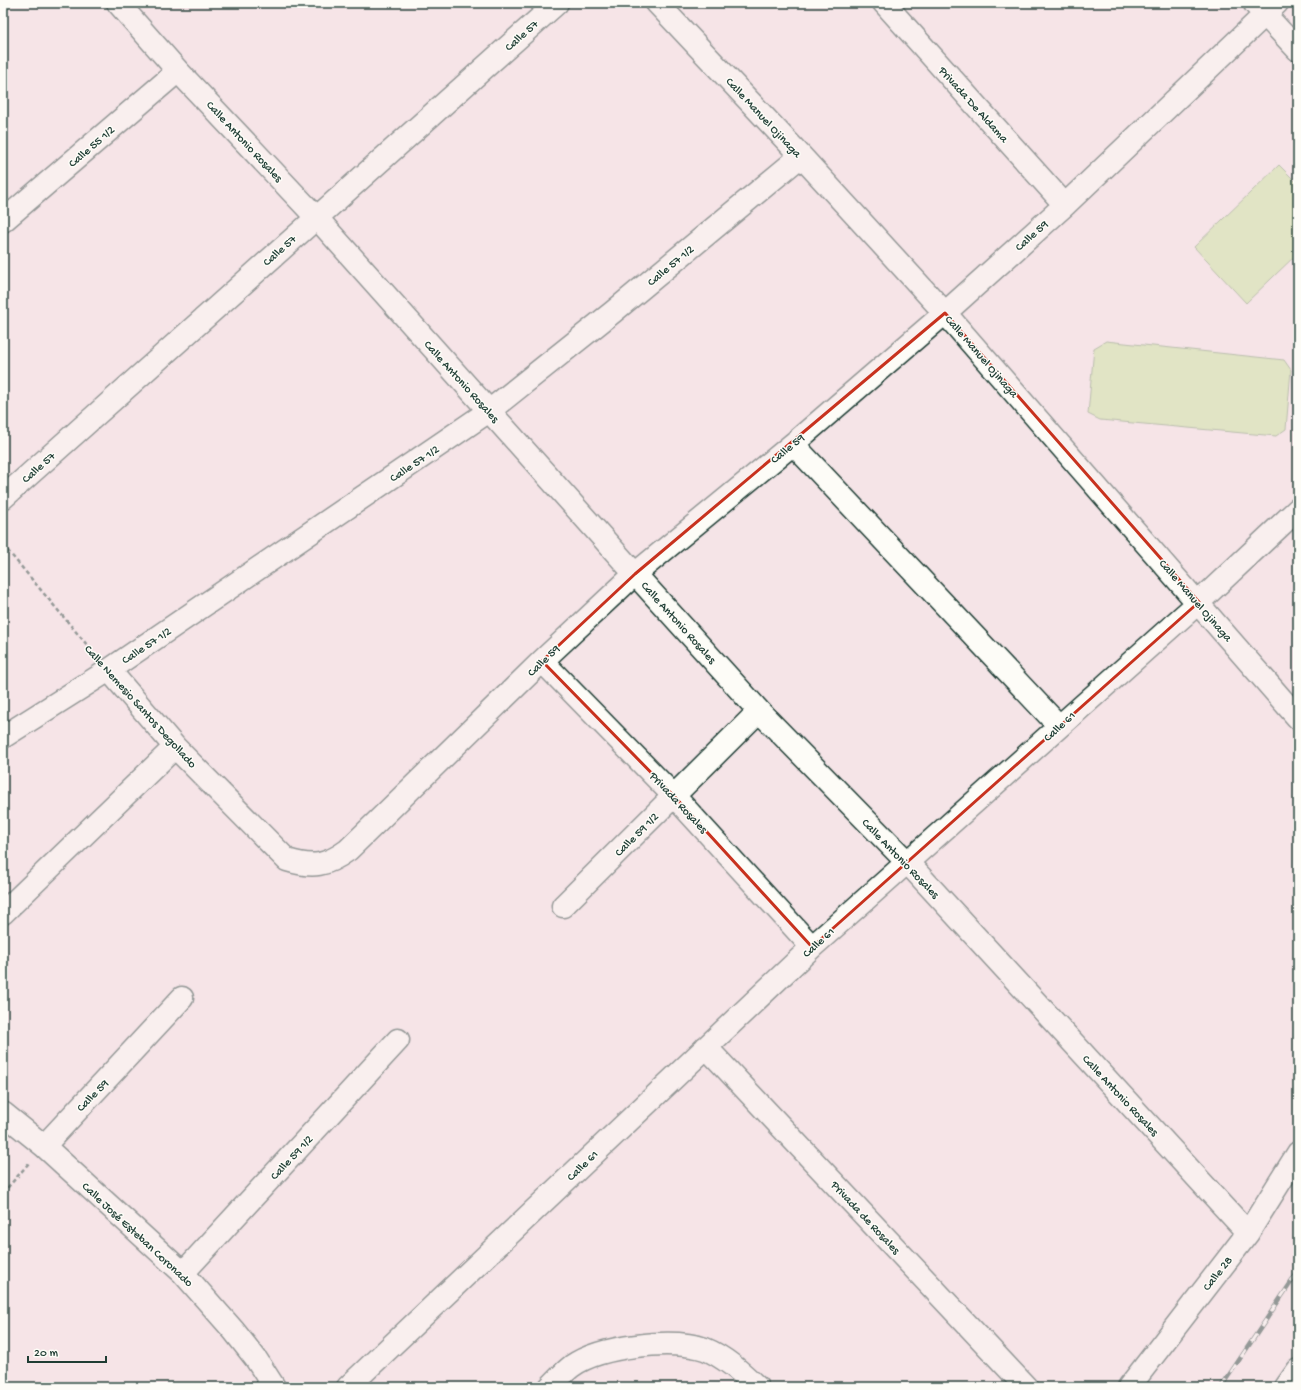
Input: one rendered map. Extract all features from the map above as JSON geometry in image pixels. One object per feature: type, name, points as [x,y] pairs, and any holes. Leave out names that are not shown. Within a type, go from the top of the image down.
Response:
[{"type":"street","name":"Calle Antonio Rosales","points":[[118,3],[178,71],[316,217],[759,711],[907,862],[1248,1233]]},
{"type":"street","name":"Calle 57","points":[[3,498],[557,3]]},
{"type":"street","name":"Calle Manuel Ojinaga","points":[[657,3],[945,312],[1199,602],[1298,718]]},
{"type":"street","name":"Privada De Aldama","points":[[884,3],[1065,205]]},
{"type":"street","name":"Calle 59","points":[[287,860],[307,865],[325,864],[336,859],[348,850],[542,661],[635,574],[793,444],[1065,205],[1265,7]]},
{"type":"street","points":[[1265,7],[1298,50]]},
{"type":"street","name":"Calle 55 1/2","points":[[3,221],[178,71]]},
{"type":"street","name":"Calle 57 1/2","points":[[3,737],[108,670],[490,411],[613,312],[801,156]]},
{"type":"street","points":[[793,444],[1059,726]]},
{"type":"street","name":"Calle 61","points":[[348,1387],[812,947],[1199,602],[1298,509]]},
{"type":"street","name":"Privada Rosales","points":[[542,661],[674,796],[812,947]]},
{"type":"street","name":"Calle Nemesio Santos Degollado","points":[[108,670],[175,746],[287,860]]},
{"type":"street","name":"Calle 59 1/2","points":[[563,906],[759,711]]},
{"type":"street","points":[[3,913],[175,746]]},
{"type":"street","name":"Calle 59","points":[[44,1146],[182,998]]},
{"type":"street","name":"Calle 59 1/2","points":[[183,1273],[398,1040]]},
{"type":"street","name":"Privada de Rosales","points":[[706,1047],[1026,1387]]},
{"type":"street","name":"Calle José Esteban Coronado","points":[[3,1113],[44,1146],[183,1273],[256,1359],[274,1387]]},
{"type":"street","name":"Calle 28","points":[[1129,1387],[1248,1233],[1298,1153]]},
{"type":"street","points":[[550,1387],[573,1366],[593,1356],[612,1350],[645,1345],[687,1345],[706,1350],[729,1362],[757,1387]]},
{"type":"street","points":[[1286,1387],[1298,1370]]},
{"type":"path","name":"Calle Nemesio Santos Degollado","points":[[3,545],[108,670]]},
{"type":"path","points":[[3,1194],[44,1146]]},
{"type":"highlighted area","points":[[945,313],[1199,602],[812,947],[674,796],[542,661],[635,574]]},
{"type":"green space","points":[[1279,165],[1298,184],[1298,253],[1246,303],[1194,247]]},
{"type":"green space","points":[[1106,341],[1284,360],[1291,370],[1286,429],[1276,436],[1100,420],[1088,414],[1094,348]]},
{"type":"railway","points":[[1221,1387],[1298,1272]]}]
